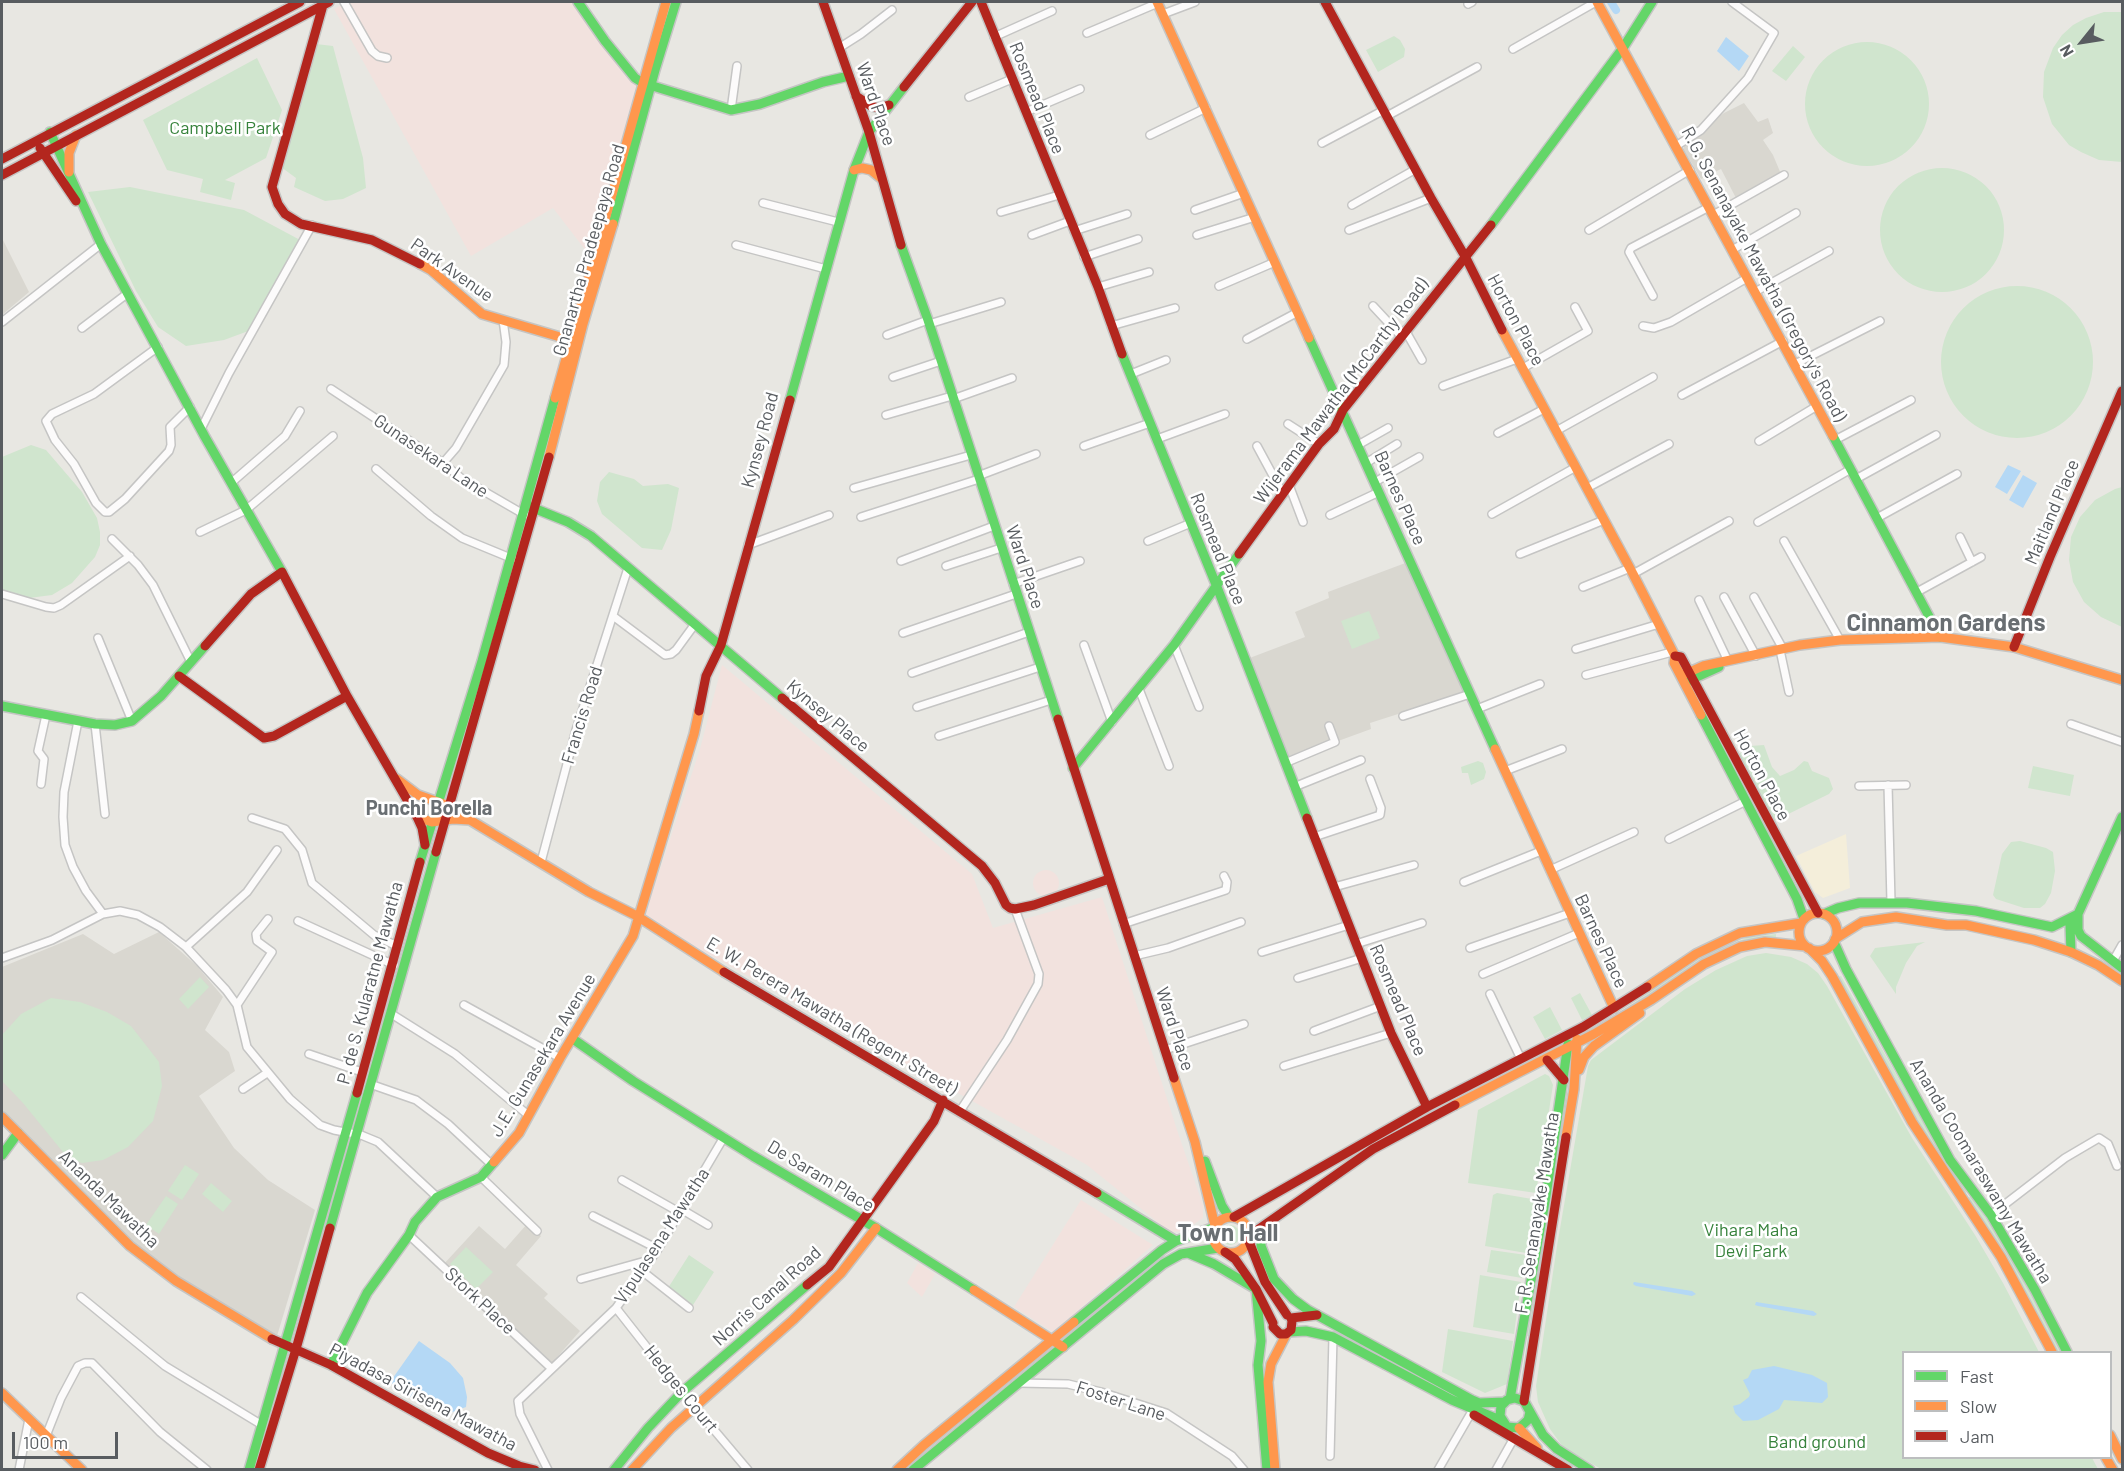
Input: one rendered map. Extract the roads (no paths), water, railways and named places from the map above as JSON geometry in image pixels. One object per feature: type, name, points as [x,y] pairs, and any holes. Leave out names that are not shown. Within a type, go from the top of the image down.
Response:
[{"type":"main road","points":[[2,159],[300,2]]},
{"type":"main road","points":[[578,2],[634,78],[731,110],[760,104],[823,82],[849,76]]},
{"type":"main road","name":"Gnanartha Pradeepaya Road","points":[[529,511],[560,384],[583,324],[628,175],[666,2]]},
{"type":"main road","name":"Gnanartha Pradeepaya Road","points":[[647,84],[676,2]]},
{"type":"main road","name":"Ward Place","points":[[823,2],[869,132],[901,244],[929,322],[1195,1142],[1215,1227]]},
{"type":"main road","name":"Rosmead Place","points":[[981,2],[1098,287],[1111,326],[1217,587],[1391,1033],[1427,1107]]},
{"type":"main road","name":"Barnes Place","points":[[1158,2],[1614,1008]]},
{"type":"main road","name":"R.G. Senanayake Mawatha (Gregory's Road)","points":[[1596,2],[1783,341],[1940,637]]},
{"type":"main road","name":"Wijerama Mawatha (McCarthy Road)","points":[[1073,768],[1174,645],[1319,444],[1334,429],[1343,410],[1402,332],[1466,258],[1623,48],[1652,2]]},
{"type":"main road","points":[[2,175],[326,3]]},
{"type":"main road","name":"Park Avenue","points":[[326,3],[272,187],[278,204],[285,214],[301,224],[372,240],[393,249],[431,270],[482,314],[575,342]]},
{"type":"main road","name":"Kynsey Road","points":[[637,916],[694,734],[706,676],[721,645],[854,170],[869,132],[967,3]]},
{"type":"main road","name":"Horton Place","points":[[1329,3],[1385,113],[1466,258],[1517,359],[1632,571],[1674,654],[1674,663],[1687,678],[1821,913]]},
{"type":"main road","points":[[855,94],[871,106],[879,108],[889,105]]},
{"type":"main road","points":[[51,132],[100,243],[282,573],[347,696],[397,779],[422,828],[425,845]]},
{"type":"main road","points":[[69,171],[69,153],[76,135]]},
{"type":"main road","points":[[36,140],[88,219]]},
{"type":"main road","points":[[854,170],[862,168],[871,170],[884,181]]},
{"type":"main road","name":"Maitland Place","points":[[2014,647],[2050,557],[2122,391]]},
{"type":"main road","name":"P. de S. Kularatne Mawatha","points":[[249,1470],[362,1072],[450,806],[529,511]]},
{"type":"main road","name":"Kynsey Place","points":[[529,511],[568,522],[591,536],[721,645],[761,682],[982,866],[995,883],[1006,905],[1015,909]]},
{"type":"main road","name":"P. de S. Kularatne Mawatha","points":[[259,1470],[296,1349],[390,1013],[398,966],[397,946],[425,845],[515,559]]},
{"type":"main road","points":[[2,706],[95,724],[115,725],[132,721],[161,696],[251,594],[282,573]]},
{"type":"main road","points":[[1687,678],[1703,666],[1782,649],[1840,640],[1940,637],[2014,647],[2122,680]]},
{"type":"main road","points":[[1687,678],[1741,658]]},
{"type":"main road","points":[[179,676],[264,738],[274,736],[347,696]]},
{"type":"main road","name":"Horton Place","points":[[1687,678],[1798,902],[1802,921]]},
{"type":"main road","name":"E. W. Perera Mawatha (Regent Street)","points":[[397,779],[418,795],[450,806],[589,892],[637,916],[705,961],[943,1100],[1176,1241]]},
{"type":"main road","points":[[417,817],[432,822],[470,820]]},
{"type":"main road","points":[[2071,952],[2070,925],[2078,914],[2120,830],[2122,817]]},
{"type":"main road","points":[[1015,909],[1034,905],[1109,879]]},
{"type":"main road","points":[[897,1470],[924,1445],[1162,1250],[1176,1241],[1215,1227],[1223,1219],[1232,1217],[1427,1107],[1572,1033],[1696,954],[1740,933],[1802,921],[1808,916],[1848,905],[1890,902],[1976,911],[2052,927],[2078,914]]},
{"type":"main road","points":[[1821,913],[1833,921],[1837,933],[1835,940]]},
{"type":"main road","points":[[2078,914],[2078,930],[2081,936],[2122,968]]},
{"type":"main road","name":"J.E. Gunasekara Avenue","points":[[331,1365],[367,1293],[409,1235],[415,1222],[437,1197],[481,1177],[519,1132],[633,936],[637,916]]},
{"type":"main road","points":[[913,1470],[1162,1264],[1188,1253],[1222,1250],[1237,1252],[1261,1228],[1373,1149],[1573,1046],[1652,1000],[1704,964],[1740,947],[1765,942],[1807,947],[1814,950],[1825,949],[1862,922],[1896,917],[1947,925],[1966,925],[2046,944],[2071,952],[2122,981]]},
{"type":"main road","points":[[1802,921],[1799,935],[1807,947]]},
{"type":"main road","points":[[2046,944],[2053,937],[2052,927]]},
{"type":"main road","name":"Ananda Coomaraswamy Mawatha","points":[[1835,940],[1846,969],[1932,1128],[1950,1160],[1991,1215],[2035,1290],[2066,1351]]},
{"type":"main road","name":"Ananda Coomaraswamy Mawatha","points":[[1807,947],[1822,961],[1832,976],[1912,1122],[2001,1257],[2051,1351]]},
{"type":"main road","points":[[1574,1089],[1581,1064],[1588,1052],[1640,1013],[1652,1000]]},
{"type":"main road","name":"F. R. Senanayake Mawatha","points":[[1524,1401],[1574,1089],[1572,1033]]},
{"type":"main road","name":"De Saram Place","points":[[573,1040],[633,1081],[876,1228],[1063,1347]]},
{"type":"main road","name":"F. R. Senanayake Mawatha","points":[[1507,1401],[1546,1196],[1564,1080],[1573,1046]]},
{"type":"main road","points":[[1547,1060],[1564,1080]]},
{"type":"main road","name":"Norris Canal Road","points":[[614,1470],[648,1428],[682,1392],[829,1267],[934,1121],[943,1100]]},
{"type":"main road","name":"Ananda Mawatha","points":[[2,1117],[130,1246],[176,1281],[284,1345],[296,1349]]},
{"type":"main road","points":[[2,1155],[18,1133]]},
{"type":"main road","name":"Ward Place","points":[[1195,1142],[1203,1156],[1222,1206],[1232,1217]]},
{"type":"main road","points":[[1232,1217],[1246,1226],[1265,1282],[1290,1318],[1292,1327],[1271,1364],[1268,1382],[1275,1470]]},
{"type":"main road","points":[[1215,1227],[1213,1238],[1222,1250],[1235,1259],[1256,1289],[1273,1325],[1280,1334],[1306,1331],[1333,1337],[1457,1403],[1502,1421],[1511,1428],[1519,1428],[1528,1420],[1530,1412]]},
{"type":"main road","name":"Norris Canal Road","points":[[633,1470],[694,1406],[809,1305],[841,1273],[876,1228]]},
{"type":"main road","points":[[1261,1228],[1261,1246],[1274,1279],[1293,1299],[1317,1315],[1472,1400],[1479,1402],[1524,1401],[1543,1435],[1557,1449],[1590,1470]]},
{"type":"main road","points":[[1188,1253],[1214,1264],[1256,1289]]},
{"type":"main road","points":[[1256,1289],[1261,1341],[1258,1365],[1267,1470]]},
{"type":"main road","points":[[1261,1341],[1278,1315],[1290,1318],[1317,1315]]},
{"type":"main road","name":"Piyadasa Sirisena Mawatha","points":[[296,1349],[331,1365],[488,1453],[535,1470]]},
{"type":"main road","points":[[2,1393],[81,1470]]},
{"type":"main road","points":[[1502,1421],[1500,1411],[1507,1401]]},
{"type":"main road","points":[[1457,1403],[1568,1470]]},
{"type":"main road","points":[[1519,1428],[1551,1459]]},
{"type":"main road","points":[[2112,1439],[2122,1459]]},
{"type":"street","points":[[344,2],[372,51],[378,56],[387,58]]},
{"type":"street","points":[[1087,33],[1158,2]]},
{"type":"street","points":[[1163,14],[1196,2]]},
{"type":"street","points":[[1513,49],[1596,2]]},
{"type":"street","points":[[1676,146],[1701,130],[1748,78],[1774,33],[1732,2]]},
{"type":"street","points":[[839,48],[892,10]]},
{"type":"street","points":[[994,37],[1052,11]]},
{"type":"street","points":[[731,110],[737,66]]},
{"type":"street","points":[[1322,142],[1477,67]]},
{"type":"street","points":[[969,97],[1012,80]]},
{"type":"street","points":[[1026,112],[1080,89]]},
{"type":"street","points":[[1150,135],[1206,108]]},
{"type":"street","points":[[1352,205],[1416,169]]},
{"type":"street","points":[[1590,230],[1690,170]]},
{"type":"street","points":[[1653,296],[1629,252],[1631,248],[1784,175]]},
{"type":"street","points":[[1195,210],[1244,193]]},
{"type":"street","points":[[1002,212],[1059,195]]},
{"type":"street","points":[[1348,230],[1431,198]]},
{"type":"street","points":[[763,203],[838,222]]},
{"type":"street","points":[[1732,249],[1796,213]]},
{"type":"street","points":[[1074,231],[1127,214]]},
{"type":"street","points":[[1197,235],[1255,218]]},
{"type":"street","points":[[1032,235],[1070,221]]},
{"type":"street","points":[[201,429],[231,369],[312,225]]},
{"type":"street","points":[[1084,257],[1138,239]]},
{"type":"street","points":[[2,322],[100,243]]},
{"type":"street","points":[[736,245],[826,269]]},
{"type":"street","points":[[1755,292],[1829,251]]},
{"type":"street","points":[[1219,286],[1275,261]]},
{"type":"street","points":[[1098,287],[1149,272]]},
{"type":"street","points":[[1643,326],[1654,328],[1671,322],[1747,278]]},
{"type":"street","points":[[82,328],[128,294]]},
{"type":"street","points":[[887,334],[1001,302]]},
{"type":"street","points":[[1373,306],[1402,332],[1422,360]]},
{"type":"street","points":[[1523,368],[1585,335],[1588,331],[1575,307]]},
{"type":"street","points":[[1111,326],[1175,308]]},
{"type":"street","points":[[1247,339],[1298,312]]},
{"type":"street","points":[[443,463],[456,448],[504,365],[506,342],[503,320]]},
{"type":"street","points":[[1795,364],[1880,321]]},
{"type":"street","points":[[1682,395],[1783,341]]},
{"type":"street","points":[[158,347],[94,394],[48,417],[46,421],[55,440],[74,464],[96,503],[105,512],[109,512],[125,499],[169,451],[170,427],[190,407]]},
{"type":"street","points":[[1443,386],[1517,359]]},
{"type":"street","points":[[1131,374],[1166,360]]},
{"type":"street","points":[[893,377],[941,361]]},
{"type":"street","points":[[1556,431],[1653,377]]},
{"type":"street","points":[[886,415],[1012,378]]},
{"type":"street","name":"Gunasekara Lane","points":[[331,389],[443,463],[461,478],[529,511]]},
{"type":"street","points":[[1835,440],[1911,400]]},
{"type":"street","points":[[1759,441],[1817,406]]},
{"type":"street","points":[[1498,433],[1544,409]]},
{"type":"street","points":[[231,483],[285,436],[300,411]]},
{"type":"street","points":[[1157,439],[1226,414]]},
{"type":"street","points":[[1084,446],[1150,423]]},
{"type":"street","points":[[1288,424],[1319,444]]},
{"type":"street","points":[[1358,446],[1388,428]]},
{"type":"street","points":[[1856,479],[1936,435]]},
{"type":"street","points":[[200,532],[246,510],[333,436]]},
{"type":"street","points":[[1366,463],[1397,444]]},
{"type":"street","points":[[1587,488],[1669,444]]},
{"type":"street","points":[[1257,446],[1283,494]]},
{"type":"street","points":[[861,517],[979,478],[1036,454]]},
{"type":"street","points":[[854,488],[971,455]]},
{"type":"street","points":[[1375,482],[1419,457]]},
{"type":"street","points":[[1492,514],[1576,468]]},
{"type":"street","points":[[376,469],[431,516],[462,538],[515,559]]},
{"type":"street","points":[[1758,522],[1851,469]]},
{"type":"street","points":[[1877,518],[1957,474]]},
{"type":"street","points":[[1289,485],[1303,522]]},
{"type":"street","points":[[1330,515],[1379,492]]},
{"type":"street","points":[[748,545],[829,515]]},
{"type":"street","points":[[1520,554],[1604,520]]},
{"type":"street","points":[[1583,587],[1632,571],[1729,520]]},
{"type":"street","points":[[1148,541],[1191,523]]},
{"type":"street","points":[[901,561],[994,526]]},
{"type":"street","points":[[1960,537],[1972,562]]},
{"type":"street","points":[[112,539],[130,556],[153,585],[191,662]]},
{"type":"street","points":[[1784,541],[1840,640]]},
{"type":"street","points":[[946,566],[1001,548]]},
{"type":"street","points":[[2,594],[54,608],[130,556]]},
{"type":"street","points":[[1917,592],[1981,557]]},
{"type":"street","points":[[903,633],[1080,561]]},
{"type":"street","name":"Francis Road","points":[[541,862],[576,730],[628,568]]},
{"type":"street","points":[[1724,597],[1756,656]]},
{"type":"street","points":[[1755,597],[1782,649],[1789,692]]},
{"type":"street","points":[[1699,600],[1728,661]]},
{"type":"street","points":[[613,616],[665,655],[676,650],[695,624]]},
{"type":"street","points":[[1576,649],[1659,624]]},
{"type":"street","points":[[912,673],[1029,632]]},
{"type":"street","points":[[98,638],[132,721]]},
{"type":"street","points":[[1084,645],[1112,722]]},
{"type":"street","points":[[1174,645],[1199,707]]},
{"type":"street","points":[[1586,675],[1674,654]]},
{"type":"street","points":[[917,707],[1040,667]]},
{"type":"street","points":[[1477,709],[1540,684]]},
{"type":"street","points":[[1139,689],[1169,766]]},
{"type":"street","points":[[1403,716],[1470,694]]},
{"type":"street","points":[[939,736],[1051,700]]},
{"type":"street","points":[[42,784],[44,759],[38,751],[46,715]]},
{"type":"street","points":[[78,721],[64,792],[65,845],[73,867],[86,891],[103,914]]},
{"type":"street","points":[[95,724],[105,814]]},
{"type":"street","points":[[2071,724],[2122,742]]},
{"type":"street","points":[[1285,763],[1335,742],[1329,726]]},
{"type":"street","points":[[1505,771],[1562,748]]},
{"type":"street","points":[[1294,787],[1361,760]]},
{"type":"street","points":[[1314,837],[1380,815],[1382,808],[1370,780]]},
{"type":"street","points":[[1887,785],[1890,902]]},
{"type":"street","points":[[1858,786],[1906,785]]},
{"type":"street","points":[[1669,839],[1746,801]]},
{"type":"street","points":[[252,818],[285,829],[302,850],[312,882],[374,935],[397,946]]},
{"type":"street","points":[[1550,870],[1634,832]]},
{"type":"street","points":[[186,947],[222,917],[247,892],[277,850]]},
{"type":"street","points":[[1464,882],[1541,851]]},
{"type":"street","points":[[1334,887],[1414,866]]},
{"type":"street","points":[[1123,924],[1226,890],[1227,882],[1224,876]]},
{"type":"street","points":[[960,1111],[1007,1040],[1038,984],[1039,974],[1015,909]]},
{"type":"street","points":[[2,958],[52,940],[103,914],[120,911],[138,915],[160,927],[186,947],[226,990],[237,1005],[247,1047],[290,1099],[320,1125],[378,1142],[437,1197]]},
{"type":"street","points":[[1470,948],[1570,914]]},
{"type":"street","points":[[237,1005],[272,952],[257,941],[256,934],[268,919]]},
{"type":"street","points":[[298,921],[398,966]]},
{"type":"street","points":[[1134,956],[1168,948],[1241,922]]},
{"type":"street","points":[[1356,944],[1422,923]]},
{"type":"street","points":[[1262,952],[1349,925]]},
{"type":"street","points":[[1483,974],[1579,933]]},
{"type":"street","points":[[2113,961],[2122,945]]},
{"type":"street","points":[[1298,978],[1362,958]]},
{"type":"street","points":[[1490,994],[1521,1059]]},
{"type":"street","points":[[464,1005],[560,1058]]},
{"type":"street","points":[[1314,1031],[1381,1006]]},
{"type":"street","points":[[390,1013],[455,1054],[528,1114]]},
{"type":"street","points":[[1165,1050],[1244,1024]]},
{"type":"street","points":[[1284,1065],[1391,1033]]},
{"type":"street","points":[[309,1054],[362,1072]]},
{"type":"street","points":[[243,1089],[267,1073]]},
{"type":"street","points":[[370,1084],[416,1100],[448,1124],[492,1165]]},
{"type":"street","name":"Vipulasena Mawatha","points":[[548,1470],[520,1414],[518,1401],[616,1308],[658,1249],[724,1137]]},
{"type":"street","points":[[1991,1215],[2065,1158],[2099,1138],[2108,1144],[2117,1166]]},
{"type":"street","points":[[481,1177],[537,1231]]},
{"type":"street","points":[[622,1180],[708,1225]]},
{"type":"street","points":[[593,1216],[658,1249]]},
{"type":"street","name":"Stork Place","points":[[409,1235],[551,1368]]},
{"type":"street","points":[[581,1279],[649,1260]]},
{"type":"street","points":[[642,1271],[689,1308]]},
{"type":"street","points":[[81,1297],[165,1366],[262,1425]]},
{"type":"street","name":"Hedges Court","points":[[616,1308],[682,1392],[748,1470]]},
{"type":"street","points":[[1330,1456],[1333,1337]]},
{"type":"street","points":[[46,1436],[61,1398],[78,1366],[92,1363],[160,1432],[207,1470]]},
{"type":"street","name":"Foster Lane","points":[[1018,1383],[1068,1384],[1166,1413],[1232,1456],[1244,1470]]},
{"type":"street","points":[[1438,1470],[1471,1413]]},
{"type":"street","points":[[19,1470],[29,1419]]},
{"type":"street","points":[[1496,1470],[1514,1438]]},
{"type":"water","points":[[1726,37],[1749,56],[1739,71],[1717,51]]},
{"type":"water","points":[[2008,465],[2021,471],[2007,494],[1995,487]]},
{"type":"water","points":[[2023,475],[2037,483],[2023,508],[2009,500]]},
{"type":"water","points":[[1634,1282],[1692,1291],[1696,1294],[1692,1296],[1636,1286]]},
{"type":"water","points":[[1756,1302],[1813,1311],[1817,1314],[1814,1316],[1758,1306],[1755,1305]]},
{"type":"water","points":[[419,1341],[450,1363],[463,1378],[467,1397],[466,1407],[450,1413],[410,1397],[390,1382]]},
{"type":"water","points":[[1774,1366],[1812,1375],[1827,1383],[1828,1397],[1822,1403],[1784,1400],[1779,1409],[1758,1420],[1743,1421],[1735,1413],[1733,1406],[1749,1397],[1750,1394],[1743,1380],[1748,1378],[1752,1370]]},
{"type":"waterway","points":[[1611,2],[1616,10]]},
{"type":"district","name":"Cinnamon Gardens","points":[[1946,623]]},
{"type":"district","name":"Punchi Borella","points":[[429,808]]},
{"type":"district","name":"Town Hall","points":[[1228,1233]]},
{"type":"park label","name":"Campbell Park","points":[[225,128]]},
{"type":"park label","name":"Vihara Maha Devi Park","points":[[1751,1240]]},
{"type":"park label","name":"Band ground","points":[[1817,1442]]}]
